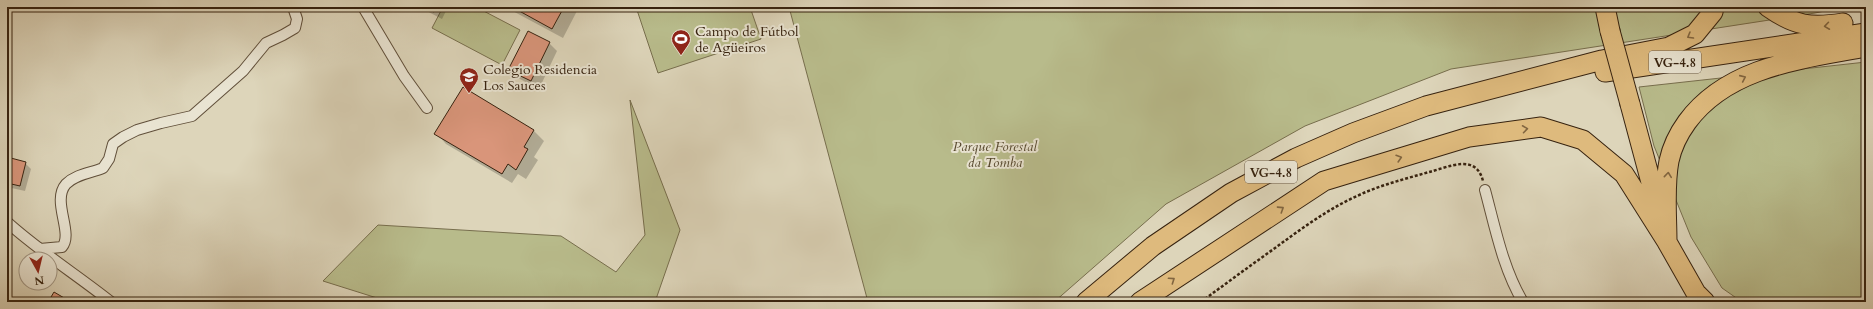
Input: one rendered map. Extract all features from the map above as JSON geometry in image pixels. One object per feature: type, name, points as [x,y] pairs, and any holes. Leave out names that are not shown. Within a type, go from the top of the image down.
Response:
[{"type":"highway","points":[[1606,7],[1610,30],[1667,242]]},
{"type":"highway","points":[[1483,91],[1602,60],[1669,47],[1695,34],[1713,12],[1714,7]]},
{"type":"highway","points":[[1768,7],[1782,17],[1802,25],[1820,27],[1866,20]]},
{"type":"highway","name":"VG-4.8","points":[[1086,302],[1153,246],[1231,193],[1296,158],[1353,133],[1411,112],[1483,91],[1866,33]]},
{"type":"highway","points":[[1667,242],[1667,185],[1669,159],[1679,133],[1696,110],[1726,85],[1765,68],[1866,47]]},
{"type":"highway","points":[[1140,302],[1324,181],[1469,137],[1542,127],[1583,140],[1624,174],[1667,242],[1696,293],[1705,302]]},
{"type":"street","points":[[40,249],[62,247],[65,244],[66,237],[61,205],[62,192],[66,184],[81,174],[95,172],[103,168],[113,144],[123,137],[137,130],[192,116],[243,71],[266,43],[295,28],[297,19],[293,7]]},
{"type":"street","points":[[363,7],[404,76],[428,108]]},
{"type":"street","points":[[1485,190],[1494,227],[1514,287],[1523,302]]},
{"type":"street","points":[[7,222],[30,242],[111,302]]},
{"type":"path","points":[[1201,302],[1292,236],[1332,209],[1357,195],[1451,166],[1465,164],[1474,166],[1479,170],[1485,190]]},
{"type":"green space","points":[[443,7],[476,7],[520,30],[502,65],[432,28]]},
{"type":"green space","name":"Campo de Fútbol de Agüeiros","points":[[636,7],[750,7],[761,39],[658,73]]},
{"type":"green space","name":"Parque Forestal da Tomba","points":[[789,7],[1844,7],[1815,13],[1451,69],[1305,126],[1166,204],[1054,302],[868,302]]},
{"type":"green space","points":[[1866,62],[1866,302],[1742,302],[1722,288],[1691,237],[1654,146],[1639,87]]},
{"type":"green space","points":[[630,100],[680,230],[655,302],[376,302],[377,298],[323,281],[378,225],[561,236],[616,272],[645,235]]},
{"type":"building","points":[[425,7],[436,7],[434,12]]},
{"type":"building","points":[[512,7],[564,7],[552,29]]},
{"type":"building","points":[[528,31],[550,42],[531,81],[508,70]]},
{"type":"building","points":[[463,87],[534,130],[524,147],[528,149],[516,170],[508,164],[502,174],[434,134]]},
{"type":"building","points":[[7,157],[26,162],[20,186],[7,183]]},
{"type":"building","points":[[54,292],[71,302],[48,302]]},
{"type":"place","name":"Campo de Fútbol de Agüeiros","points":[[681,56]]},
{"type":"place","name":"Colegio Residencia Los Sauces","points":[[469,94]]}]
